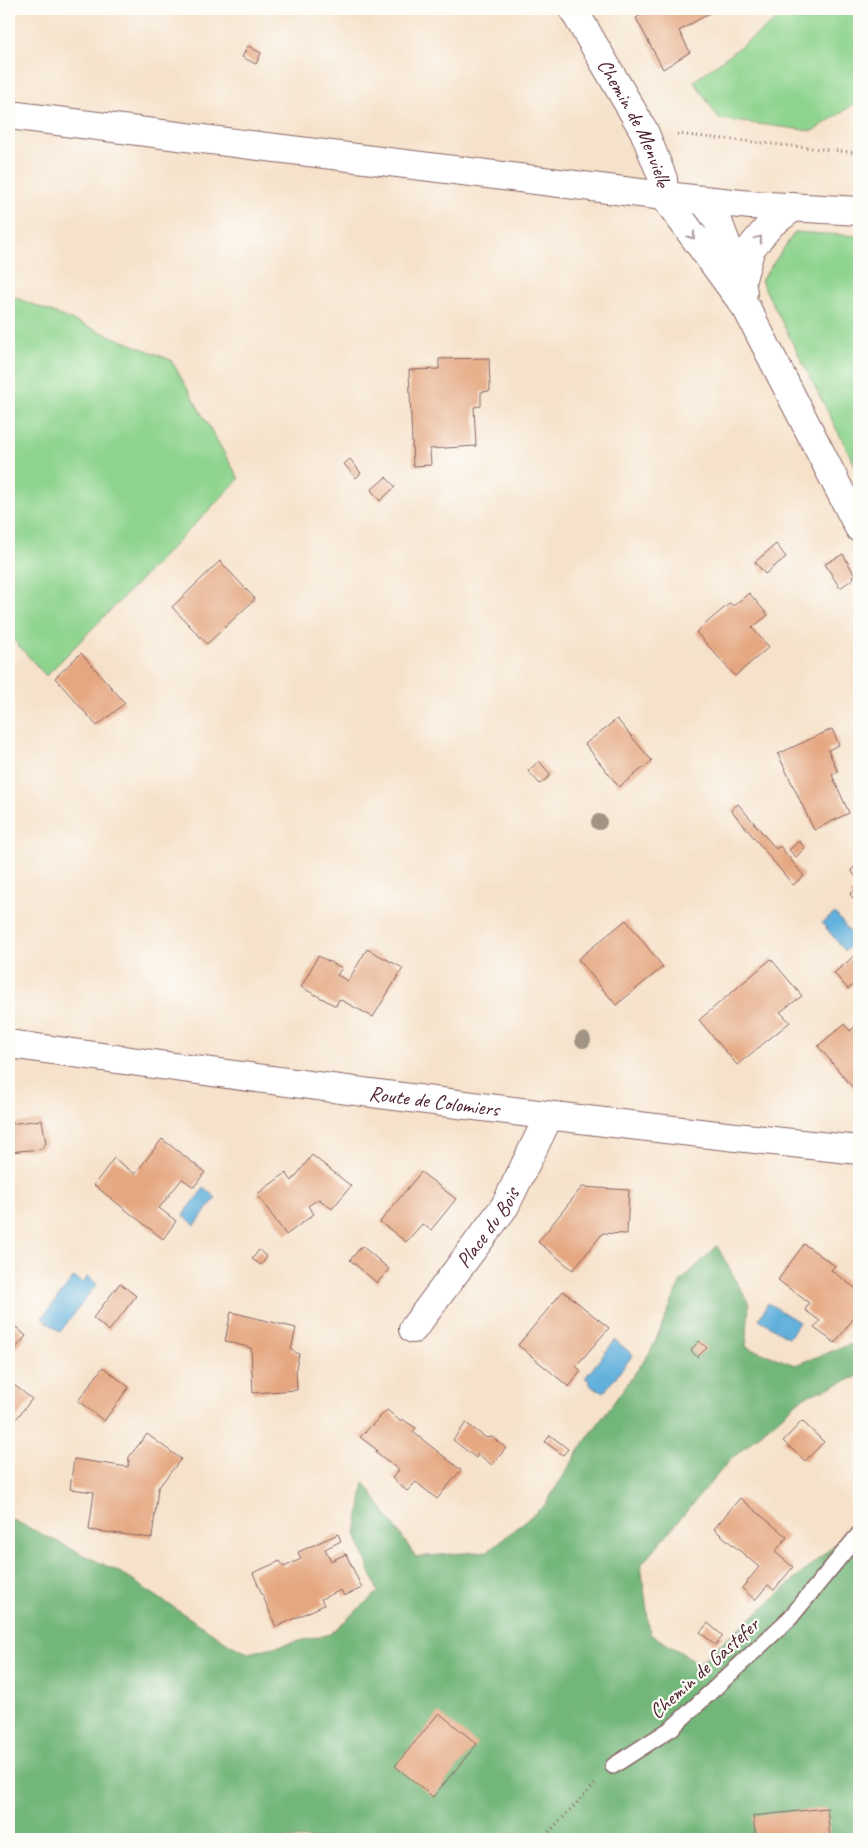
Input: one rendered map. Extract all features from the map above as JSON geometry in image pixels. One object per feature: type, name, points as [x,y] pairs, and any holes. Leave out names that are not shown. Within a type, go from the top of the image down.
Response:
[{"type":"street","name":"Chemin de Menvielle","points":[[573,9],[644,131],[663,179],[664,196],[747,309],[859,528]]},
{"type":"street","points":[[9,115],[664,196],[859,211]]},
{"type":"street","name":"Chemin de Menvielle","points":[[703,200],[717,219],[741,282],[747,309]]},
{"type":"street","name":"Chemin de Menvielle","points":[[741,282],[751,248],[771,224],[794,207]]},
{"type":"street","name":"Route de Colomiers","points":[[9,1044],[220,1074],[548,1116],[859,1150]]},
{"type":"street","name":"Place du Bois","points":[[413,1329],[506,1206],[548,1116]]},
{"type":"lane","name":"Chemin de Gastefer","points":[[613,1766],[672,1728],[790,1618],[859,1534]]},
{"type":"path","points":[[644,131],[859,154]]},
{"type":"path","points":[[542,1839],[613,1766]]},
{"type":"green space","points":[[791,9],[859,9],[859,101],[813,131],[719,119],[694,81]]},
{"type":"green space","points":[[795,232],[859,236],[859,473],[761,281]]},
{"type":"green space","points":[[9,295],[171,360],[239,479],[46,676],[9,635]]},
{"type":"green space","points":[[717,1246],[749,1304],[746,1347],[795,1365],[859,1341],[859,1376],[802,1398],[729,1461],[641,1565],[650,1634],[699,1663],[846,1535],[859,1520],[859,1839],[9,1839],[9,1518],[121,1573],[231,1645],[248,1653],[330,1634],[378,1592],[356,1535],[364,1482],[416,1557],[488,1551],[545,1505],[586,1440],[651,1351],[681,1281]]},
{"type":"water","points":[[835,913],[857,941],[845,951],[822,923]]},
{"type":"water","points":[[204,1188],[216,1198],[195,1225],[183,1215]]},
{"type":"water","points":[[88,1276],[97,1284],[60,1332],[42,1318],[74,1277],[82,1283]]},
{"type":"water","points":[[768,1303],[799,1322],[789,1338],[759,1319]]},
{"type":"water","points":[[615,1340],[633,1355],[604,1392],[591,1386],[589,1380],[585,1378]]},
{"type":"building","points":[[652,9],[712,9],[713,11],[679,31],[690,52],[663,69],[636,18]]},
{"type":"building","points":[[248,46],[261,53],[256,64],[242,57]]},
{"type":"building","points":[[489,358],[490,391],[481,392],[481,406],[474,407],[476,446],[430,449],[431,465],[413,466],[409,370],[439,369],[439,359]]},
{"type":"building","points":[[350,459],[361,473],[356,478],[344,464]]},
{"type":"building","points":[[386,477],[395,487],[380,501],[371,490]]},
{"type":"building","points":[[776,544],[786,557],[765,574],[755,562]]},
{"type":"building","points":[[843,554],[854,574],[853,579],[840,588],[825,564]]},
{"type":"building","points":[[220,561],[255,599],[207,644],[172,607]]},
{"type":"building","points":[[749,593],[768,615],[752,628],[769,647],[735,676],[696,632],[730,603],[733,606]]},
{"type":"building","points":[[81,653],[125,703],[97,726],[55,678]]},
{"type":"building","points":[[617,719],[652,761],[619,787],[585,744]]},
{"type":"building","points":[[832,729],[839,745],[828,750],[838,772],[832,775],[849,813],[814,830],[778,754]]},
{"type":"building","points":[[539,761],[551,775],[540,784],[528,771]]},
{"type":"building","points":[[738,804],[776,849],[780,846],[804,876],[793,885],[731,810]]},
{"type":"building","points":[[799,841],[805,848],[796,857],[789,850]]},
{"type":"building","points":[[859,864],[859,882],[851,870]]},
{"type":"building","points":[[859,887],[859,906],[850,894]]},
{"type":"building","points":[[626,920],[663,967],[616,1005],[578,959]]},
{"type":"building","points":[[367,949],[403,968],[373,1017],[339,999],[336,1006],[301,987],[318,956],[342,968],[337,975],[348,981]]},
{"type":"building","points":[[859,952],[859,980],[848,989],[834,973]]},
{"type":"building","points":[[771,959],[802,996],[780,1012],[790,1022],[737,1065],[699,1020]]},
{"type":"building","points":[[859,1023],[859,1095],[818,1046],[844,1024],[850,1031]]},
{"type":"building","points":[[42,1120],[46,1143],[41,1149],[9,1152],[9,1124]]},
{"type":"building","points":[[162,1139],[205,1172],[194,1187],[182,1179],[159,1208],[176,1221],[163,1239],[94,1185],[114,1158],[135,1174]]},
{"type":"building","points":[[312,1155],[351,1186],[332,1209],[319,1199],[308,1206],[314,1214],[286,1235],[257,1194],[286,1173],[292,1181]]},
{"type":"building","points":[[421,1172],[456,1199],[431,1230],[422,1224],[406,1242],[380,1222]]},
{"type":"building","points":[[582,1187],[629,1190],[627,1234],[603,1233],[573,1270],[538,1242]]},
{"type":"building","points":[[804,1244],[835,1266],[831,1270],[859,1291],[859,1311],[835,1343],[814,1328],[820,1321],[805,1310],[809,1303],[778,1280]]},
{"type":"building","points":[[362,1246],[389,1269],[377,1283],[350,1260]]},
{"type":"building","points":[[259,1250],[267,1257],[261,1265],[252,1259]]},
{"type":"building","points":[[120,1283],[136,1296],[109,1331],[93,1318]]},
{"type":"building","points":[[563,1291],[609,1328],[576,1366],[581,1371],[569,1387],[518,1345]]},
{"type":"building","points":[[231,1312],[296,1328],[291,1350],[299,1354],[296,1368],[297,1390],[253,1393],[251,1348],[225,1341]]},
{"type":"building","points":[[9,1321],[26,1336],[9,1356]]},
{"type":"building","points":[[699,1341],[707,1348],[697,1357],[691,1350]]},
{"type":"building","points":[[103,1367],[129,1387],[104,1421],[78,1401]]},
{"type":"building","points":[[9,1381],[32,1399],[9,1428]]},
{"type":"building","points":[[387,1410],[400,1421],[402,1419],[416,1428],[413,1432],[461,1470],[437,1499],[416,1482],[407,1491],[392,1478],[399,1470],[360,1437]]},
{"type":"building","points":[[802,1421],[824,1442],[805,1461],[783,1441]]},
{"type":"building","points":[[466,1423],[486,1438],[492,1437],[506,1448],[492,1465],[478,1454],[476,1458],[453,1440]]},
{"type":"building","points":[[147,1434],[181,1459],[158,1488],[152,1538],[89,1530],[94,1492],[70,1489],[74,1459],[128,1467],[129,1457]]},
{"type":"building","points":[[550,1435],[568,1449],[563,1455],[545,1442]]},
{"type":"building","points":[[740,1498],[787,1537],[775,1552],[793,1567],[774,1590],[768,1585],[755,1600],[742,1588],[759,1567],[714,1529]]},
{"type":"building","points":[[338,1534],[341,1541],[325,1549],[331,1561],[346,1554],[362,1588],[344,1596],[341,1590],[321,1599],[324,1605],[276,1627],[253,1573],[280,1561],[284,1567],[301,1559],[298,1552]]},
{"type":"building","points":[[708,1623],[723,1636],[715,1645],[700,1632]]},
{"type":"building","points":[[439,1713],[477,1744],[433,1797],[395,1766]]},
{"type":"building","points":[[827,1808],[830,1839],[756,1839],[753,1816]]}]
